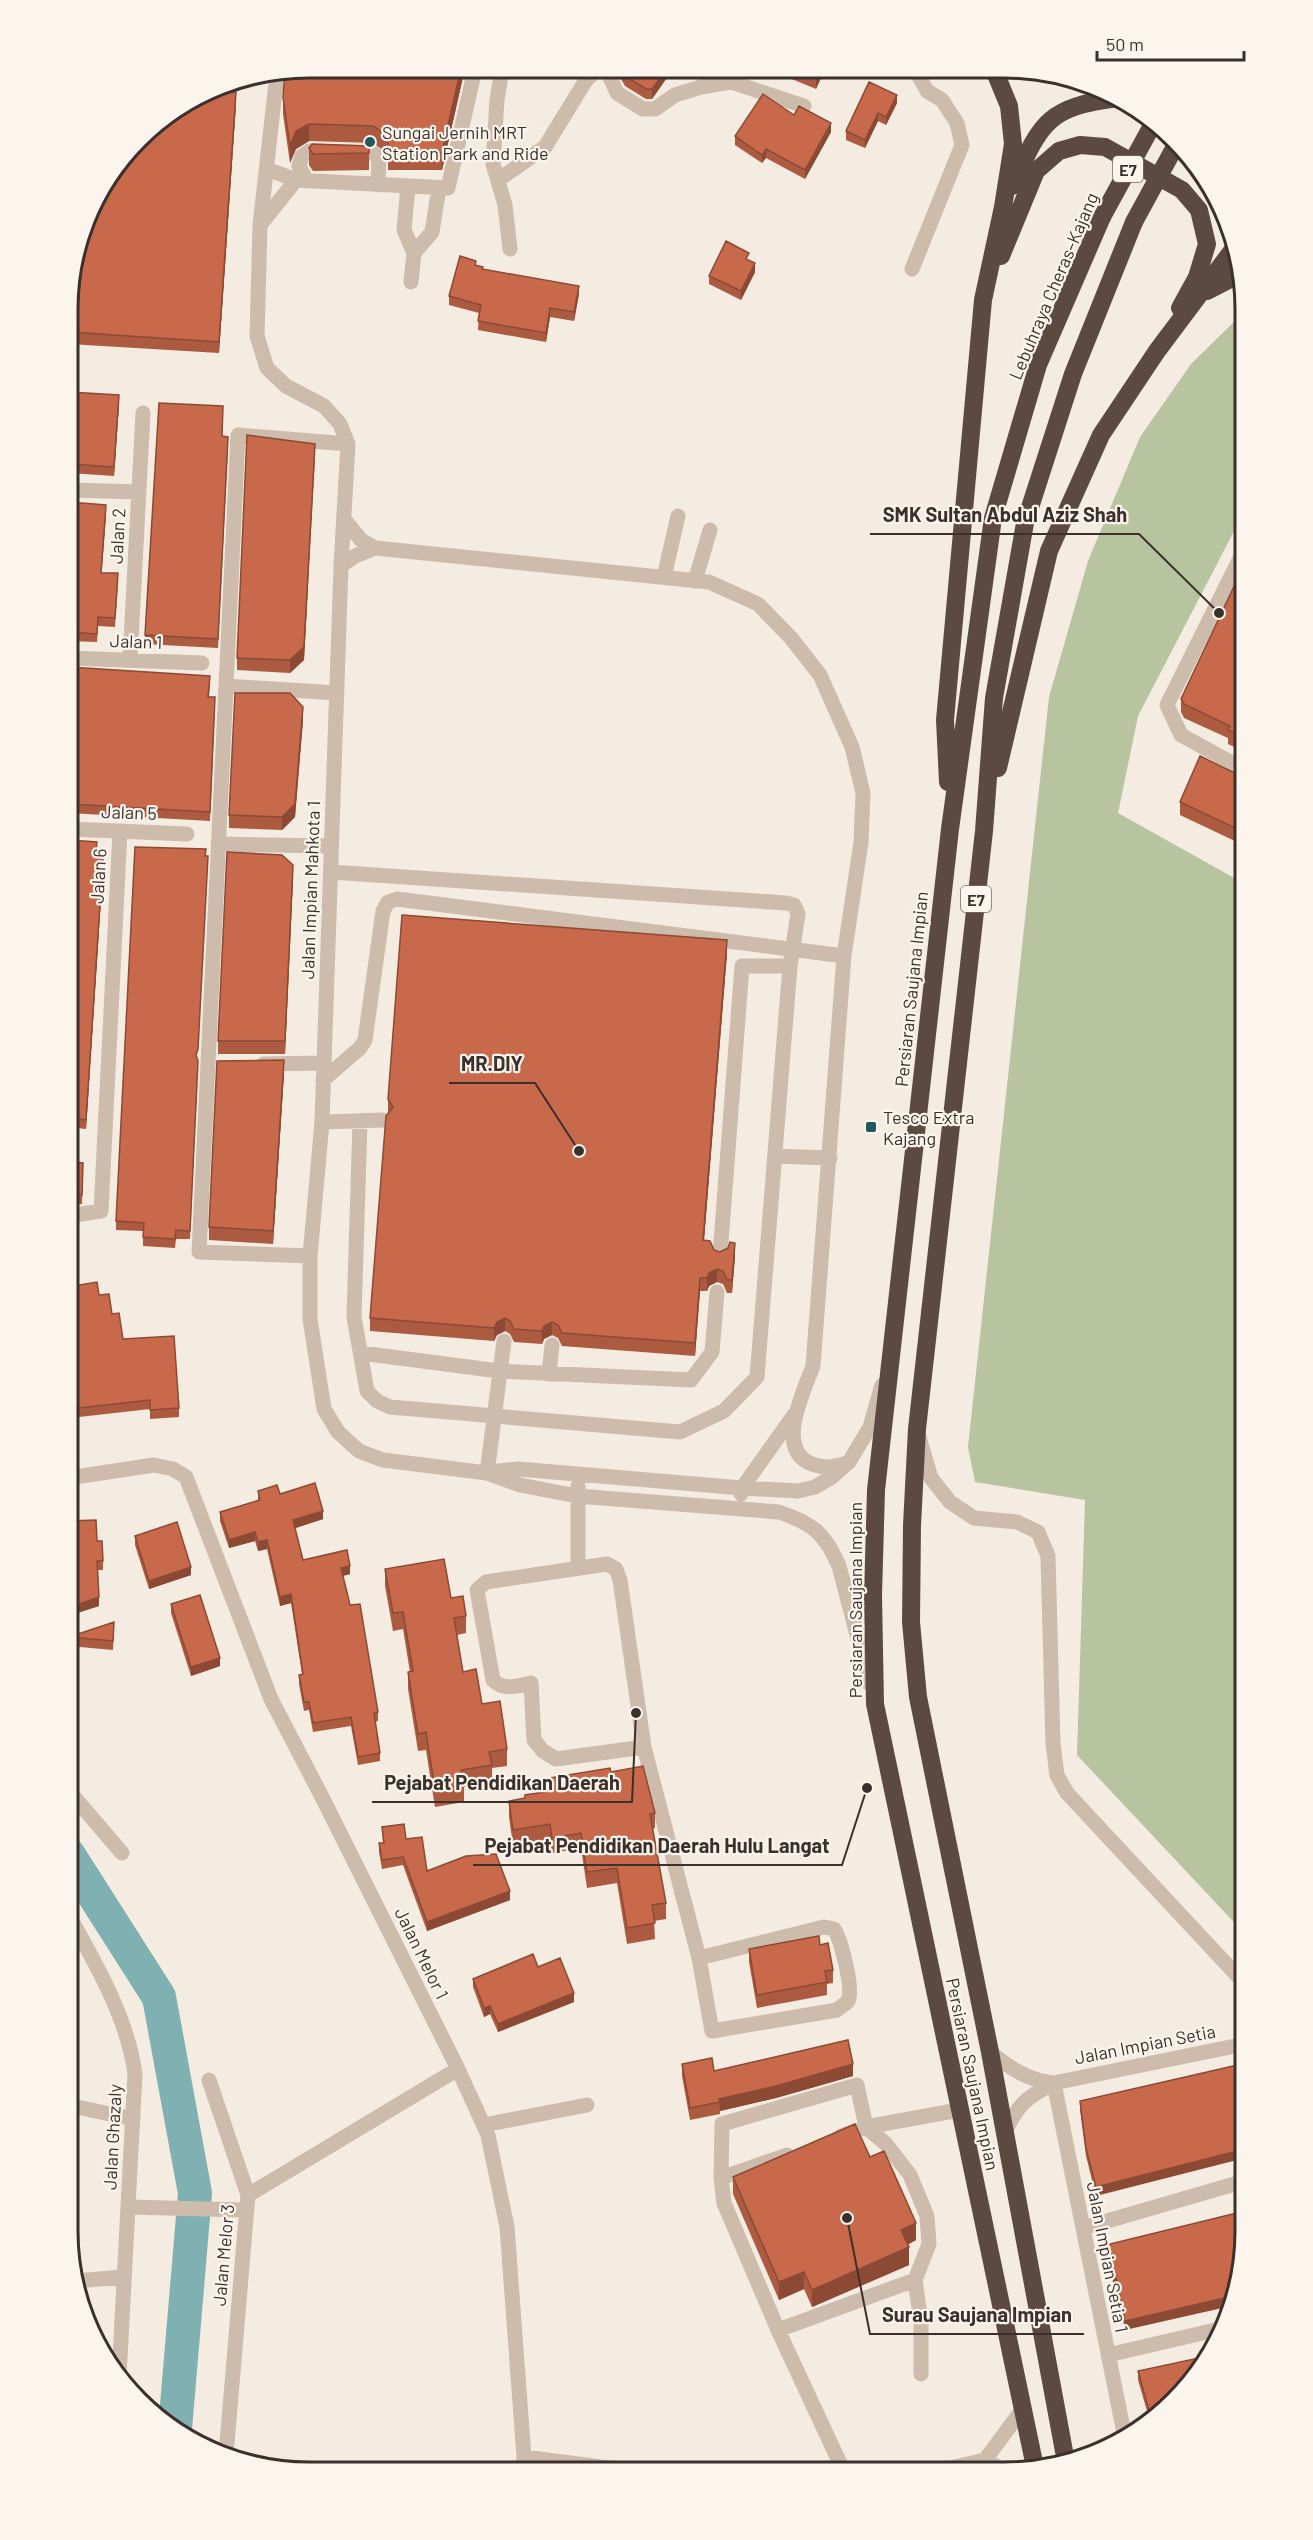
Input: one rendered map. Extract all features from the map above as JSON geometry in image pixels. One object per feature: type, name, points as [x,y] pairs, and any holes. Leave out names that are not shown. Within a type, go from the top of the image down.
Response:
[{"type":"highway","points":[[950,829],[945,720],[983,300],[1003,207],[1013,144],[1009,106],[997,78]]},
{"type":"highway","points":[[1003,207],[1037,133],[1061,111],[1086,102],[1101,100]]},
{"type":"highway","name":"Lebuhraya Cheras–Kajang","points":[[950,829],[993,518],[1038,365],[1102,217],[1150,130]]},
{"type":"highway","points":[[983,300],[1036,171],[1059,151],[1080,145],[1105,147],[1182,190],[1199,210],[1207,244],[1197,277],[1157,351]]},
{"type":"highway","name":"E7","points":[[984,831],[994,698],[1025,523],[1072,374],[1134,222],[1172,151]]},
{"type":"highway","points":[[984,831],[1049,551],[1101,435],[1157,351],[1229,256]]},
{"type":"highway","points":[[1203,292],[1233,278]]},
{"type":"highway","name":"Persiaran Saujana Impian","points":[[950,829],[876,1490],[873,1594],[875,1704],[1033,2460]]},
{"type":"highway","name":"Persiaran Saujana Impian","points":[[984,831],[917,1429],[912,1525],[911,1622],[918,1697],[990,2052],[1063,2454]]},
{"type":"street","points":[[267,169],[302,181],[448,188],[473,78]]},
{"type":"street","points":[[501,78],[493,164],[505,205],[510,249]]},
{"type":"street","points":[[498,180],[545,147],[588,78]]},
{"type":"street","points":[[610,78],[617,93],[643,109],[655,109],[675,95],[724,78]]},
{"type":"street","points":[[734,78],[804,106]]},
{"type":"street","points":[[912,270],[962,145],[957,123],[942,100],[927,91],[920,78]]},
{"type":"street","points":[[280,80],[260,225],[257,336],[267,368],[286,386],[324,406],[340,424],[348,444],[237,435],[218,844],[212,1064],[199,1252],[310,1256]]},
{"type":"street","points":[[302,181],[299,166],[302,156],[309,151],[373,153],[378,158],[378,184]]},
{"type":"street","points":[[260,225],[302,181]]},
{"type":"street","points":[[408,186],[404,230],[414,253],[411,282]]},
{"type":"street","points":[[414,253],[432,232],[439,188]]},
{"type":"street","name":"Jalan 2","points":[[130,660],[143,413]]},
{"type":"street","name":"Jalan Impian Mahkota 1","points":[[348,444],[341,566],[322,1122],[310,1256],[310,1318],[318,1382],[324,1409],[338,1432],[359,1451],[383,1460],[488,1473]]},
{"type":"street","points":[[78,490],[139,492]]},
{"type":"street","points":[[664,577],[678,516]]},
{"type":"street","points":[[344,519],[361,540],[375,548],[709,582],[758,604],[791,638],[820,675],[852,747],[863,793],[861,842],[844,956],[813,1366],[796,1411],[793,1435],[798,1455],[809,1463],[822,1467],[836,1467],[849,1462]]},
{"type":"street","points":[[695,581],[710,530]]},
{"type":"street","points":[[341,566],[355,556],[375,548]]},
{"type":"street","points":[[1235,568],[1167,705],[1181,735],[1235,765]]},
{"type":"street","name":"Jalan 1","points":[[78,658],[202,663]]},
{"type":"street","points":[[226,686],[337,693]]},
{"type":"street","name":"Jalan 5","points":[[78,829],[188,834]]},
{"type":"street","name":"Jalan 6","points":[[78,1215],[101,1211],[120,831]]},
{"type":"street","points":[[218,844],[331,846]]},
{"type":"street","points":[[331,872],[794,905],[798,914],[790,966],[757,1377],[724,1411],[680,1432],[390,1407],[377,1401],[367,1391],[354,1317],[360,1122]]},
{"type":"street","points":[[323,1080],[365,1040],[383,911],[388,902],[397,899],[844,956]]},
{"type":"street","points":[[720,1255],[742,966],[790,966]]},
{"type":"street","points":[[253,1064],[324,1063]]},
{"type":"street","points":[[322,1122],[383,1120]]},
{"type":"street","points":[[775,1156],[830,1158]]},
{"type":"street","points":[[361,1353],[499,1371],[691,1380],[712,1352],[717,1292]]},
{"type":"street","points":[[488,1473],[504,1341]]},
{"type":"street","points":[[549,1374],[552,1345]]},
{"type":"street","points":[[488,1473],[518,1469],[798,1491],[815,1486],[832,1477],[849,1462],[870,1427],[889,1362]]},
{"type":"street","points":[[738,1509],[742,1488],[796,1411]]},
{"type":"street","points":[[917,1429],[931,1478],[950,1502],[974,1518],[1017,1522],[1038,1532],[1048,1556],[1053,1744],[1057,1775],[1067,1793],[1235,1973]]},
{"type":"street","name":"Jalan Melor 1","points":[[78,1476],[154,1465],[173,1469],[186,1477],[271,1699],[484,2125],[507,2227],[524,2462]]},
{"type":"street","points":[[488,1473],[520,1485],[577,1496],[778,1512],[802,1520],[819,1532],[839,1566],[875,1704]]},
{"type":"street","points":[[578,1567],[579,1474]]},
{"type":"street","points":[[644,1747],[556,1759],[543,1751],[534,1740],[531,1683],[506,1688],[498,1686],[493,1680],[477,1590],[480,1585],[486,1582],[562,1572],[578,1567],[607,1564],[616,1569],[620,1580],[644,1747],[699,1958],[712,2031],[837,2010],[848,2002],[850,1991],[839,1937],[834,1929],[824,1928],[699,1958]]},
{"type":"street","points":[[78,1802],[122,1853]]},
{"type":"street","name":"Jalan Ghazaly","points":[[78,1932],[96,1965],[132,2055],[135,2074],[120,2362]]},
{"type":"street","name":"Jalan Impian Setia","points":[[1004,2133],[1017,2108],[1033,2094],[1054,2083],[1235,2046]]},
{"type":"street","name":"Jalan Impian Setia","points":[[990,2052],[1013,2070],[1037,2081],[1054,2083]]},
{"type":"street","name":"Jalan Melor 3","points":[[227,2446],[241,2205],[458,2069]]},
{"type":"street","points":[[128,2207],[241,2205],[209,2080]]},
{"type":"street","name":"Jalan Impian Setia 1","points":[[1054,2083],[1123,2429]]},
{"type":"street","points":[[839,2462],[778,2331],[724,2203],[721,2178],[722,2124],[857,2085],[866,2127],[886,2144],[910,2175],[927,2216],[929,2244],[915,2280],[921,2322],[921,2374]]},
{"type":"street","points":[[484,2125],[587,2105]]},
{"type":"street","points":[[78,2107],[133,2119]]},
{"type":"street","points":[[822,2143],[866,2127],[959,2110]]},
{"type":"street","points":[[721,2178],[799,2151]]},
{"type":"street","points":[[1083,2228],[1235,2184]]},
{"type":"street","points":[[83,2280],[123,2277]]},
{"type":"street","points":[[778,2331],[915,2280]]},
{"type":"street","points":[[1108,2355],[1212,2331]]},
{"type":"street","points":[[989,2462],[1022,2410]]},
{"type":"green space","points":[[1235,321],[1235,529],[1138,716],[1118,813],[1235,878],[1235,1923],[1077,1755],[1085,1500],[975,1482],[968,1447],[1049,697],[1088,561],[1140,437],[1191,364]]},
{"type":"building","points":[[294,78],[459,78],[442,152],[388,153],[388,136],[373,126],[309,124],[296,131],[290,146],[283,97],[284,79]]},
{"type":"building","points":[[628,78],[660,78],[652,89],[646,89]]},
{"type":"building","points":[[869,82],[897,95],[886,117],[878,113],[865,140],[846,131]]},
{"type":"building","points":[[231,92],[236,92],[219,342],[78,333],[78,294],[82,264],[102,207],[117,181],[135,157],[157,135],[194,109]]},
{"type":"building","points":[[763,94],[794,115],[799,106],[831,123],[805,170],[766,149],[762,155],[735,136]]},
{"type":"building","points":[[312,144],[369,146],[369,153],[313,154],[309,148]]},
{"type":"building","points":[[726,241],[749,253],[746,259],[755,263],[741,291],[709,276]]},
{"type":"building","points":[[460,256],[476,261],[475,265],[483,267],[482,269],[579,286],[574,312],[550,308],[546,333],[478,321],[481,305],[449,296]]},
{"type":"building","points":[[78,393],[119,395],[114,467],[78,465]]},
{"type":"building","points":[[159,403],[223,406],[222,436],[228,437],[218,639],[145,635]]},
{"type":"building","points":[[247,435],[315,444],[304,647],[290,660],[237,658]]},
{"type":"building","points":[[78,503],[106,505],[101,573],[118,573],[115,618],[98,617],[97,634],[78,633]]},
{"type":"building","points":[[1235,584],[1235,733],[1228,730],[1230,726],[1184,704],[1181,699]]},
{"type":"building","points":[[78,668],[210,676],[208,697],[215,697],[210,812],[78,805]]},
{"type":"building","points":[[235,693],[290,693],[303,707],[295,804],[282,817],[229,815]]},
{"type":"building","points":[[1200,756],[1235,773],[1235,828],[1180,802]]},
{"type":"building","points":[[78,841],[97,842],[95,858],[103,858],[86,1120],[78,1119]]},
{"type":"building","points":[[135,847],[206,849],[205,856],[208,856],[196,1055],[198,1061],[190,1231],[176,1230],[175,1239],[143,1237],[144,1223],[116,1221]]},
{"type":"building","points":[[227,852],[282,855],[293,865],[285,1041],[218,1041]]},
{"type":"building","points":[[402,915],[727,940],[703,1240],[710,1241],[714,1250],[720,1252],[728,1248],[730,1242],[735,1243],[732,1280],[727,1280],[723,1271],[717,1269],[709,1273],[707,1278],[700,1278],[695,1343],[562,1333],[558,1325],[552,1322],[544,1326],[542,1331],[514,1329],[510,1321],[505,1318],[497,1322],[494,1328],[370,1318],[386,1116],[393,1107],[388,1099]]},
{"type":"building","points":[[284,1060],[273,1231],[209,1227],[217,1061]]},
{"type":"building","points":[[78,1162],[83,1163],[82,1195],[78,1196]]},
{"type":"building","points":[[97,1282],[99,1295],[109,1294],[112,1314],[119,1313],[123,1339],[174,1336],[179,1408],[150,1410],[150,1400],[78,1408],[78,1285]]},
{"type":"building","points":[[315,1483],[323,1511],[293,1520],[303,1560],[347,1550],[350,1566],[341,1568],[350,1605],[360,1604],[378,1712],[374,1713],[380,1753],[358,1757],[351,1717],[313,1723],[309,1702],[304,1702],[299,1675],[303,1674],[291,1594],[280,1597],[267,1540],[258,1542],[255,1532],[229,1540],[220,1512],[260,1500],[258,1491],[277,1485],[280,1494]]},
{"type":"building","points":[[96,1520],[97,1541],[102,1541],[103,1561],[97,1561],[99,1597],[78,1604],[78,1521]]},
{"type":"building","points":[[177,1522],[191,1567],[149,1581],[135,1536]]},
{"type":"building","points":[[444,1559],[451,1598],[463,1596],[466,1616],[454,1618],[463,1672],[476,1669],[482,1704],[500,1701],[507,1749],[489,1752],[492,1765],[461,1770],[464,1785],[435,1789],[426,1732],[418,1734],[408,1672],[413,1671],[403,1612],[393,1613],[385,1569]]},
{"type":"building","points":[[200,1595],[220,1658],[191,1667],[171,1604]]},
{"type":"building","points":[[114,1622],[113,1641],[78,1638],[78,1634]]},
{"type":"building","points":[[643,1766],[655,1813],[650,1814],[666,1903],[652,1905],[655,1923],[627,1928],[617,1868],[587,1872],[581,1833],[552,1838],[550,1824],[513,1830],[509,1801],[525,1798],[525,1795],[545,1792],[543,1779],[610,1768],[611,1772]]},
{"type":"building","points":[[404,1824],[406,1839],[422,1837],[427,1871],[466,1856],[496,1854],[510,1891],[427,1922],[403,1857],[382,1860],[379,1843],[384,1843],[382,1827]]},
{"type":"building","points":[[819,1936],[820,1945],[828,1943],[833,1970],[825,1971],[827,1982],[757,1995],[749,1949]]},
{"type":"building","points":[[533,1954],[538,1967],[560,1958],[574,1993],[498,2024],[490,2006],[484,2008],[473,1979]]},
{"type":"building","points":[[848,2040],[853,2064],[776,2086],[719,2099],[720,2102],[690,2108],[682,2064],[712,2058],[714,2071]]},
{"type":"building","points":[[1235,2066],[1235,2152],[1096,2187],[1086,2148],[1080,2101]]},
{"type":"building","points":[[855,2124],[870,2157],[884,2151],[916,2223],[901,2230],[909,2247],[812,2290],[804,2272],[779,2282],[733,2177]]},
{"type":"building","points":[[1235,2213],[1235,2246],[1231,2276],[1225,2298],[1125,2321],[1116,2277],[1114,2278],[1106,2245]]},
{"type":"building","points":[[1196,2359],[1178,2383],[1149,2410],[1138,2371]]},
{"type":"waterway","points":[[78,1870],[159,1997],[195,2193],[176,2419]]},
{"type":"place","name":"Sungai Jernih MRT Station Park and Ride","points":[[370,142]]},
{"type":"place","name":"SMK Sultan Abdul Aziz Shah","points":[[1219,613]]},
{"type":"place","name":"Tesco Extra Kajang","points":[[871,1127]]},
{"type":"place","name":"MR.DIY","points":[[579,1151]]},
{"type":"place","name":"Pejabat Pendidikan Daerah","points":[[636,1713]]},
{"type":"place","name":"Pejabat Pendidikan Daerah Hulu Langat","points":[[867,1788]]},
{"type":"place","name":"Surau Saujana Impian","points":[[847,2218]]}]
